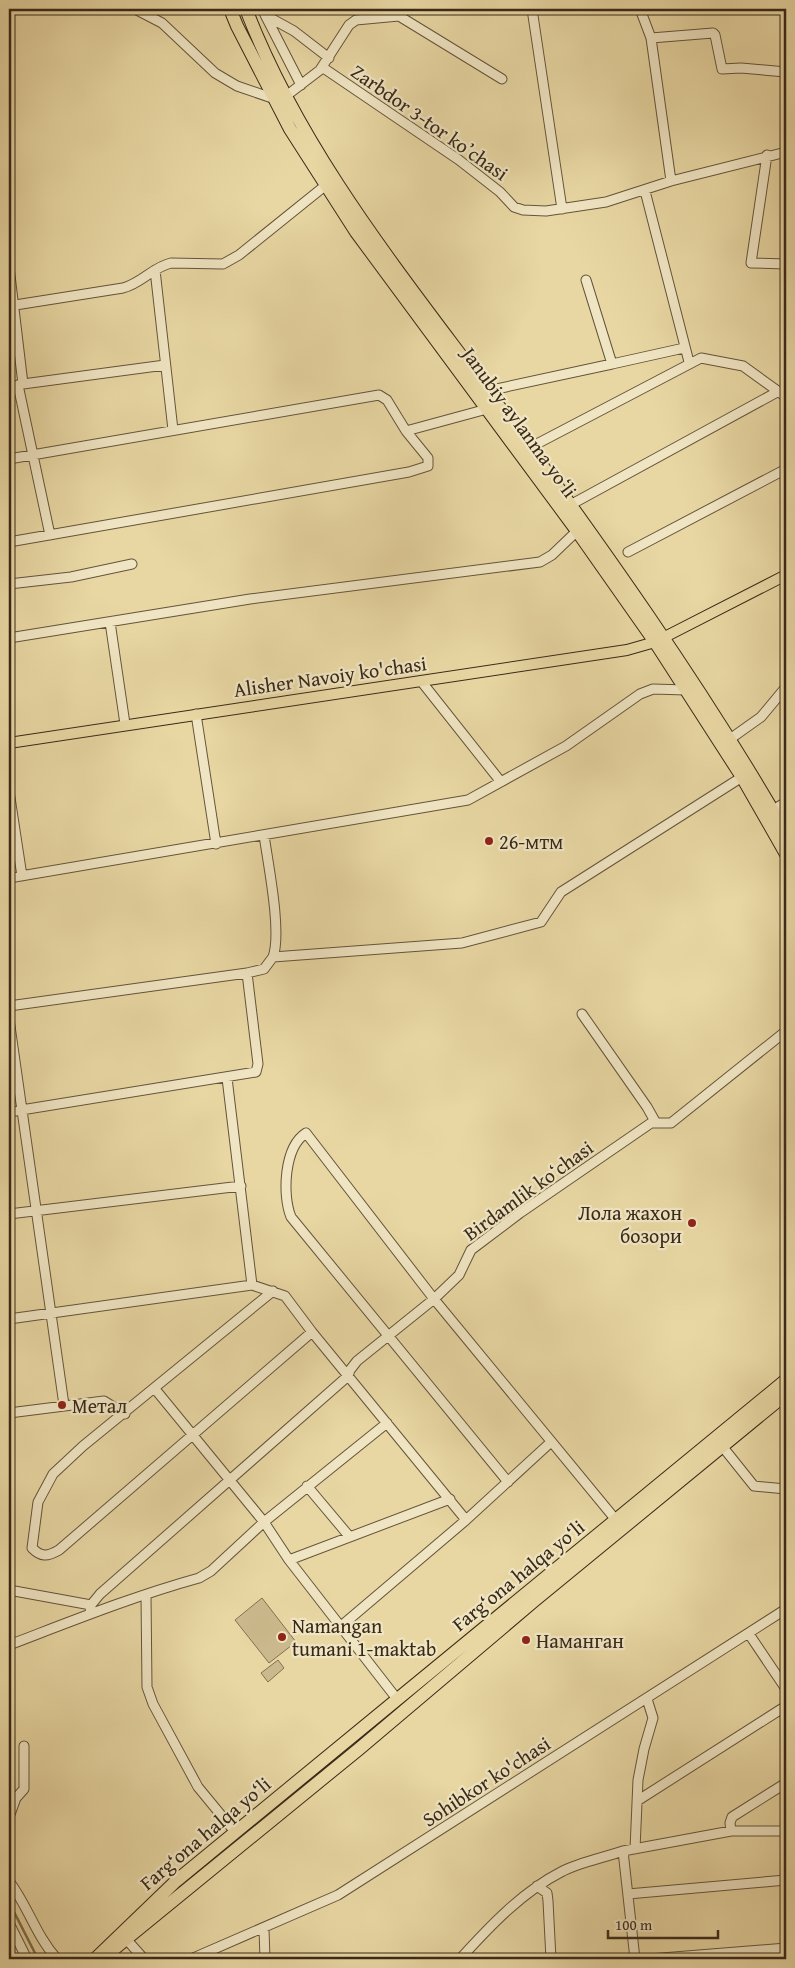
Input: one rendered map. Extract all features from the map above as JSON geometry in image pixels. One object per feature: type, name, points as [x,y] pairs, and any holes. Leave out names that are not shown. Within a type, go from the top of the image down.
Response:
[{"type":"highway","name":"Janubiy aylanma yoʻli","points":[[230,9],[237,26],[280,97],[346,199],[572,504],[660,640],[686,690],[742,778],[786,854]]},
{"type":"highway","name":"Janubiy aylanma yoʻli","points":[[246,9],[280,97],[290,129],[356,232],[660,640],[730,739],[786,833]]},
{"type":"highway","name":"Farg‘ona halqa yo‘li","points":[[95,1959],[159,1896],[235,1832],[786,1380]]},
{"type":"highway","name":"Farg‘ona halqa yo‘li","points":[[101,1959],[127,1940],[786,1394]]},
{"type":"main road","name":"Alisher Navoiy ko'chasi","points":[[9,742],[627,650],[660,640],[786,575]]},
{"type":"street","points":[[136,9],[162,23],[215,73],[237,86],[280,97]]},
{"type":"street","points":[[532,9],[562,209]]},
{"type":"street","points":[[640,9],[650,38],[671,181]]},
{"type":"street","points":[[264,12],[294,31],[330,58]]},
{"type":"street","points":[[264,12],[301,85]]},
{"type":"street","points":[[322,67],[330,58],[349,26],[356,20],[399,16],[502,79]]},
{"type":"street","points":[[650,38],[713,33],[722,69],[741,68],[786,72]]},
{"type":"street","name":"Zarbdor 3-tor koʼchasi","points":[[280,97],[301,85],[322,67],[459,160],[500,192],[514,207],[523,210],[562,209],[606,202],[646,191],[671,181],[786,152]]},
{"type":"street","points":[[767,156],[751,263],[786,264]]},
{"type":"street","points":[[12,305],[123,288],[140,282],[155,270],[171,263],[223,264],[239,255],[326,185]]},
{"type":"street","points":[[646,191],[689,362]]},
{"type":"street","points":[[9,267],[17,386],[50,535]]},
{"type":"street","points":[[155,270],[173,430]]},
{"type":"street","points":[[586,280],[612,364]]},
{"type":"street","points":[[487,391],[684,348]]},
{"type":"street","points":[[529,448],[689,362],[701,358],[743,366],[783,394],[572,504]]},
{"type":"street","points":[[17,386],[165,365]]},
{"type":"street","points":[[9,459],[379,396],[387,400],[406,431],[428,458],[428,466],[410,472],[9,542]]},
{"type":"street","points":[[406,431],[487,409]]},
{"type":"street","points":[[628,552],[786,469]]},
{"type":"street","points":[[9,638],[250,599],[540,562],[552,555],[577,531]]},
{"type":"street","points":[[9,584],[71,577],[132,564]]},
{"type":"street","points":[[110,622],[124,724]]},
{"type":"street","points":[[421,681],[502,782]]},
{"type":"street","points":[[730,739],[761,717],[786,687]]},
{"type":"street","points":[[9,878],[468,800],[566,746],[640,694],[653,689],[686,690]]},
{"type":"street","points":[[196,714],[216,844]]},
{"type":"street","points":[[273,957],[462,943],[537,924],[545,919],[561,892],[742,778]]},
{"type":"street","points":[[9,790],[22,876]]},
{"type":"street","points":[[773,810],[786,802]]},
{"type":"street","points":[[9,1006],[264,969],[273,957],[276,949],[274,902],[264,836]]},
{"type":"street","points":[[9,1112],[252,1074],[258,1069],[247,972]]},
{"type":"street","points":[[582,1014],[647,1106],[656,1122]]},
{"type":"street","points":[[9,1019],[20,1110],[64,1405]]},
{"type":"street","name":"Birdamlik koʻchasi","points":[[90,1609],[229,1479],[348,1376],[352,1366],[388,1335],[434,1300],[462,1271],[471,1250],[520,1213],[651,1123],[671,1123],[786,1031]]},
{"type":"street","points":[[227,1078],[252,1285]]},
{"type":"street","points":[[508,1482],[290,1213],[288,1168],[293,1147],[301,1136],[306,1133],[434,1300],[616,1520]]},
{"type":"street","points":[[9,1214],[241,1186]]},
{"type":"street","points":[[9,1319],[252,1285],[273,1291],[289,1300],[312,1332],[466,1520]]},
{"type":"street","points":[[273,1291],[125,1414],[83,1446],[48,1481],[38,1502],[32,1532],[32,1548],[39,1555],[51,1555],[59,1550],[312,1332]]},
{"type":"street","points":[[155,1389],[264,1522],[289,1560],[397,1699]]},
{"type":"street","points":[[9,1413],[106,1401],[125,1414]]},
{"type":"street","points":[[9,1645],[90,1609],[146,1596],[200,1578],[211,1571],[264,1522],[307,1486],[387,1423]]},
{"type":"street","points":[[340,1627],[466,1520],[551,1442]]},
{"type":"street","points":[[722,1446],[754,1486],[786,1489]]},
{"type":"street","points":[[307,1486],[349,1536]]},
{"type":"street","points":[[289,1560],[450,1499]]},
{"type":"street","points":[[9,1590],[90,1609]]},
{"type":"street","points":[[146,1596],[147,1686],[153,1704],[198,1787],[235,1832]]},
{"type":"street","name":"Sohibkor ko'chasi","points":[[191,1959],[264,1929],[338,1895],[786,1609]]},
{"type":"street","points":[[748,1634],[786,1689]]},
{"type":"street","points":[[635,1849],[637,1801],[644,1749],[653,1718],[647,1699]]},
{"type":"street","points":[[637,1801],[786,1706]]},
{"type":"street","points":[[9,1817],[16,1798],[24,1789],[24,1746]]},
{"type":"street","points":[[731,1832],[730,1823],[732,1817],[786,1783]]},
{"type":"street","points":[[460,1959],[485,1932],[537,1886],[576,1866],[623,1851],[731,1832],[786,1831]]},
{"type":"street","points":[[623,1851],[635,1959]]},
{"type":"street","points":[[628,1894],[786,1880]]},
{"type":"street","points":[[9,1881],[27,1908],[44,1944],[57,1959]]},
{"type":"street","points":[[537,1886],[547,1893],[551,1959]]},
{"type":"street","points":[[9,1923],[27,1959]]},
{"type":"street","points":[[264,1929],[265,1959]]},
{"type":"street","points":[[127,1940],[144,1959]]},
{"type":"street","points":[[649,1959],[786,1948]]},
{"type":"shaded area","points":[[262,1598],[296,1642],[269,1663],[235,1620]]},
{"type":"shaded area","points":[[278,1660],[284,1668],[268,1682],[261,1673]]},
{"type":"waterway","points":[[9,1902],[38,1959]]},
{"type":"place","name":"26-мтм","points":[[489,841]]},
{"type":"place","name":"Лола жахон бозори","points":[[692,1223]]},
{"type":"place","name":"Метал","points":[[62,1405]]},
{"type":"place","name":"Namangan tumani 1-maktab","points":[[282,1637]]},
{"type":"place","name":"Наманган","points":[[526,1640]]}]
